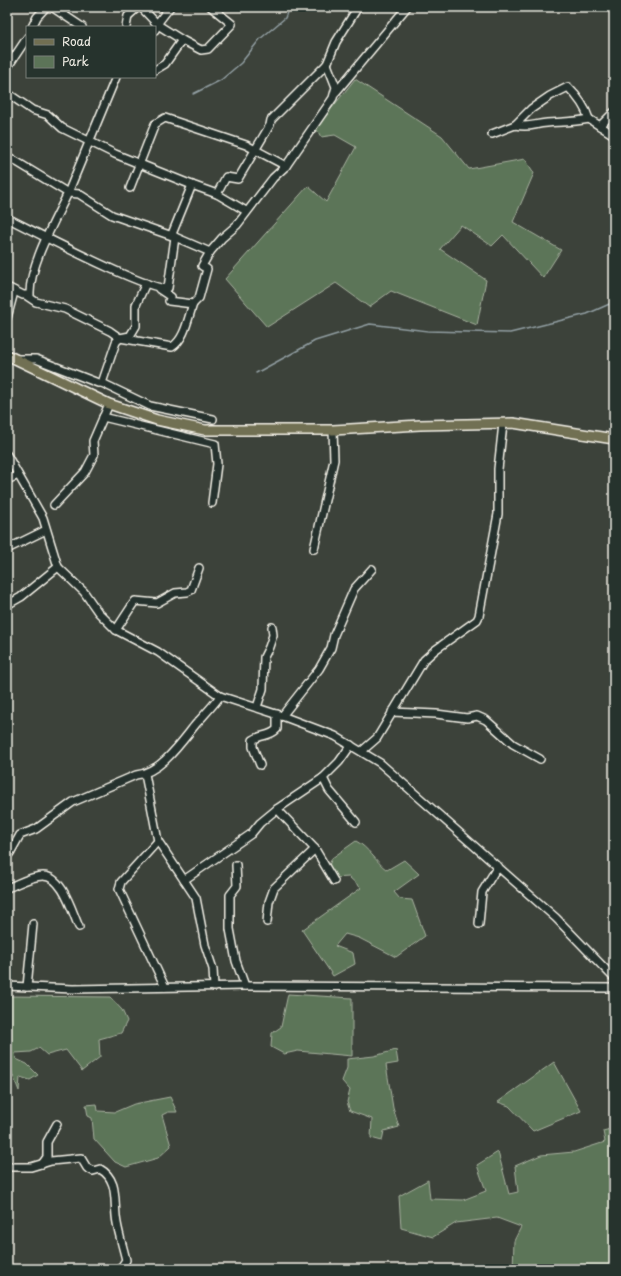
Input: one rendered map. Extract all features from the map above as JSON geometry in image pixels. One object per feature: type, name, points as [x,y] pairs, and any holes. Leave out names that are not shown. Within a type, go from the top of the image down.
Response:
[{"type":"main road","points":[[11,357],[109,404],[157,420],[205,430],[333,430],[420,425],[503,424],[527,425],[614,438]]},
{"type":"street","points":[[32,26],[37,17],[46,7]]},
{"type":"street","points":[[52,7],[80,26]]},
{"type":"street","points":[[126,26],[128,16],[138,7]]},
{"type":"street","points":[[141,7],[155,26]]},
{"type":"street","points":[[170,7],[156,27],[202,50],[208,49],[232,24],[211,7]]},
{"type":"street","points":[[217,194],[226,177],[238,179],[270,125],[271,120],[327,64],[336,42],[358,7]]},
{"type":"street","points":[[7,287],[14,292],[27,296],[36,302],[65,309],[110,331],[120,338],[172,347],[178,343],[193,304],[199,298],[208,269],[202,266],[210,252],[222,238],[237,225],[246,211],[262,194],[273,178],[286,166],[336,92],[407,7]]},
{"type":"street","points":[[7,68],[26,40]]},
{"type":"street","points":[[156,69],[166,64],[182,40]]},
{"type":"street","points":[[327,64],[336,87],[336,92]]},
{"type":"street","points":[[27,296],[30,295],[35,268],[47,237],[68,194],[116,78]]},
{"type":"street","points":[[492,134],[515,125],[531,109],[550,96],[568,87],[586,109],[589,119],[614,135]]},
{"type":"street","points":[[7,93],[32,110],[48,115],[62,128],[139,163],[217,194],[246,211]]},
{"type":"street","points":[[600,126],[614,112]]},
{"type":"street","points":[[130,188],[154,124],[165,118],[246,145],[286,166]]},
{"type":"street","points":[[515,125],[527,127],[544,123],[573,122],[589,119]]},
{"type":"street","points":[[7,156],[68,194],[79,194],[112,215],[175,237],[210,252]]},
{"type":"street","points":[[155,287],[168,288],[175,237],[172,234],[192,185]]},
{"type":"street","points":[[7,218],[97,263],[155,287],[171,297],[169,301],[193,304]]},
{"type":"street","points":[[120,338],[130,336],[136,326],[136,305],[146,283]]},
{"type":"street","points":[[7,318],[14,292]]},
{"type":"street","points":[[102,383],[120,338]]},
{"type":"street","points":[[11,357],[36,359],[98,383],[102,383],[150,406],[212,419]]},
{"type":"street","points":[[54,505],[85,472],[94,455],[93,442],[109,404]]},
{"type":"street","points":[[104,417],[215,444],[217,464],[212,503]]},
{"type":"street","points":[[362,751],[377,738],[424,660],[434,650],[476,620],[478,616],[498,514],[498,469],[503,424]]},
{"type":"street","points":[[314,549],[334,460],[333,430]]},
{"type":"street","points":[[7,455],[43,518],[58,567],[84,592],[98,612],[116,630],[158,652],[220,696],[279,715],[335,736],[362,751],[403,782],[556,918],[614,978]]},
{"type":"street","points":[[7,480],[18,475]]},
{"type":"street","points":[[7,549],[46,530]]},
{"type":"street","points":[[7,605],[21,597],[58,567]]},
{"type":"street","points":[[116,630],[135,601],[157,603],[175,593],[187,592],[191,590],[199,568]]},
{"type":"street","points":[[260,764],[253,747],[254,740],[258,737],[274,733],[277,729],[279,715],[320,669],[331,648],[334,635],[357,584],[372,569]]},
{"type":"street","points":[[256,708],[263,689],[264,657],[270,647],[273,635],[272,627]]},
{"type":"street","points":[[7,853],[10,853],[20,835],[36,829],[73,802],[136,775],[145,774],[170,757],[180,742],[188,736],[195,725],[207,715],[220,696]]},
{"type":"street","points":[[392,712],[436,714],[467,718],[477,716],[486,720],[513,744],[540,760]]},
{"type":"street","points":[[184,880],[251,834],[276,809],[323,778],[339,762],[350,744]]},
{"type":"street","points":[[145,774],[158,841],[196,898],[205,945],[214,969],[214,987]]},
{"type":"street","points":[[323,778],[329,790],[356,822]]},
{"type":"street","points":[[276,809],[315,849],[334,881]]},
{"type":"street","points":[[158,841],[121,882],[119,889],[165,986]]},
{"type":"street","points":[[268,922],[269,902],[274,888],[315,849]]},
{"type":"street","points":[[236,865],[237,886],[230,895],[230,929],[236,961],[245,986]]},
{"type":"street","points":[[479,924],[482,892],[498,866]]},
{"type":"street","points":[[7,888],[43,876],[53,879],[60,886],[79,927]]},
{"type":"street","points":[[27,987],[33,924]]},
{"type":"street","points":[[7,986],[73,989],[165,986],[614,988]]},
{"type":"street","points":[[42,1164],[46,1157],[47,1142],[57,1124]]},
{"type":"street","points":[[7,1167],[31,1167],[51,1161],[81,1158],[87,1168],[93,1170],[100,1169],[109,1175],[116,1200],[117,1222],[126,1260],[120,1269]]},
{"type":"green space","points":[[355,79],[442,136],[469,169],[525,159],[534,173],[513,222],[561,250],[543,278],[503,235],[492,246],[461,225],[440,249],[486,280],[477,325],[391,291],[369,307],[336,283],[267,327],[225,279],[308,186],[326,202],[356,147],[335,135],[321,137],[316,128]]},
{"type":"green space","points":[[356,841],[365,847],[387,870],[404,860],[419,874],[394,892],[400,899],[412,900],[425,936],[396,957],[359,938],[345,934],[335,946],[353,953],[355,964],[333,976],[302,930],[361,888],[349,877],[334,878],[327,870],[332,858]]},
{"type":"green space","points":[[288,994],[352,998],[352,1056],[298,1051],[284,1054],[271,1047],[272,1033],[281,1027]]},
{"type":"green space","points":[[7,996],[110,997],[122,1010],[127,1021],[121,1033],[99,1039],[100,1057],[82,1071],[66,1050],[47,1055],[39,1048],[31,1052],[15,1053],[16,1059],[27,1064],[38,1075],[30,1080],[20,1077],[19,1091],[10,1068],[7,1069]]},
{"type":"green space","points":[[396,1050],[398,1063],[386,1065],[393,1108],[399,1127],[384,1131],[382,1141],[371,1138],[372,1119],[350,1111],[347,1102],[350,1090],[342,1081],[347,1068],[347,1059],[374,1056]]},
{"type":"green space","points":[[554,1062],[581,1111],[533,1131],[509,1106],[498,1102]]},
{"type":"green space","points":[[170,1097],[177,1112],[168,1112],[162,1115],[171,1146],[158,1158],[126,1167],[115,1162],[94,1139],[92,1118],[88,1116],[86,1105],[97,1104],[98,1111],[115,1112],[134,1104]]},
{"type":"green space","points":[[614,1128],[614,1269],[513,1269],[514,1241],[521,1227],[497,1218],[456,1223],[433,1237],[401,1228],[399,1196],[428,1180],[430,1199],[463,1200],[486,1191],[477,1165],[498,1152],[509,1194],[518,1192],[515,1166],[541,1155],[574,1152],[605,1142],[603,1131]]},
{"type":"waterway","points":[[193,94],[221,80],[241,63],[260,39],[285,18],[289,7]]},
{"type":"waterway","points":[[256,373],[315,341],[370,324],[428,331],[510,333],[587,314],[614,302]]}]
